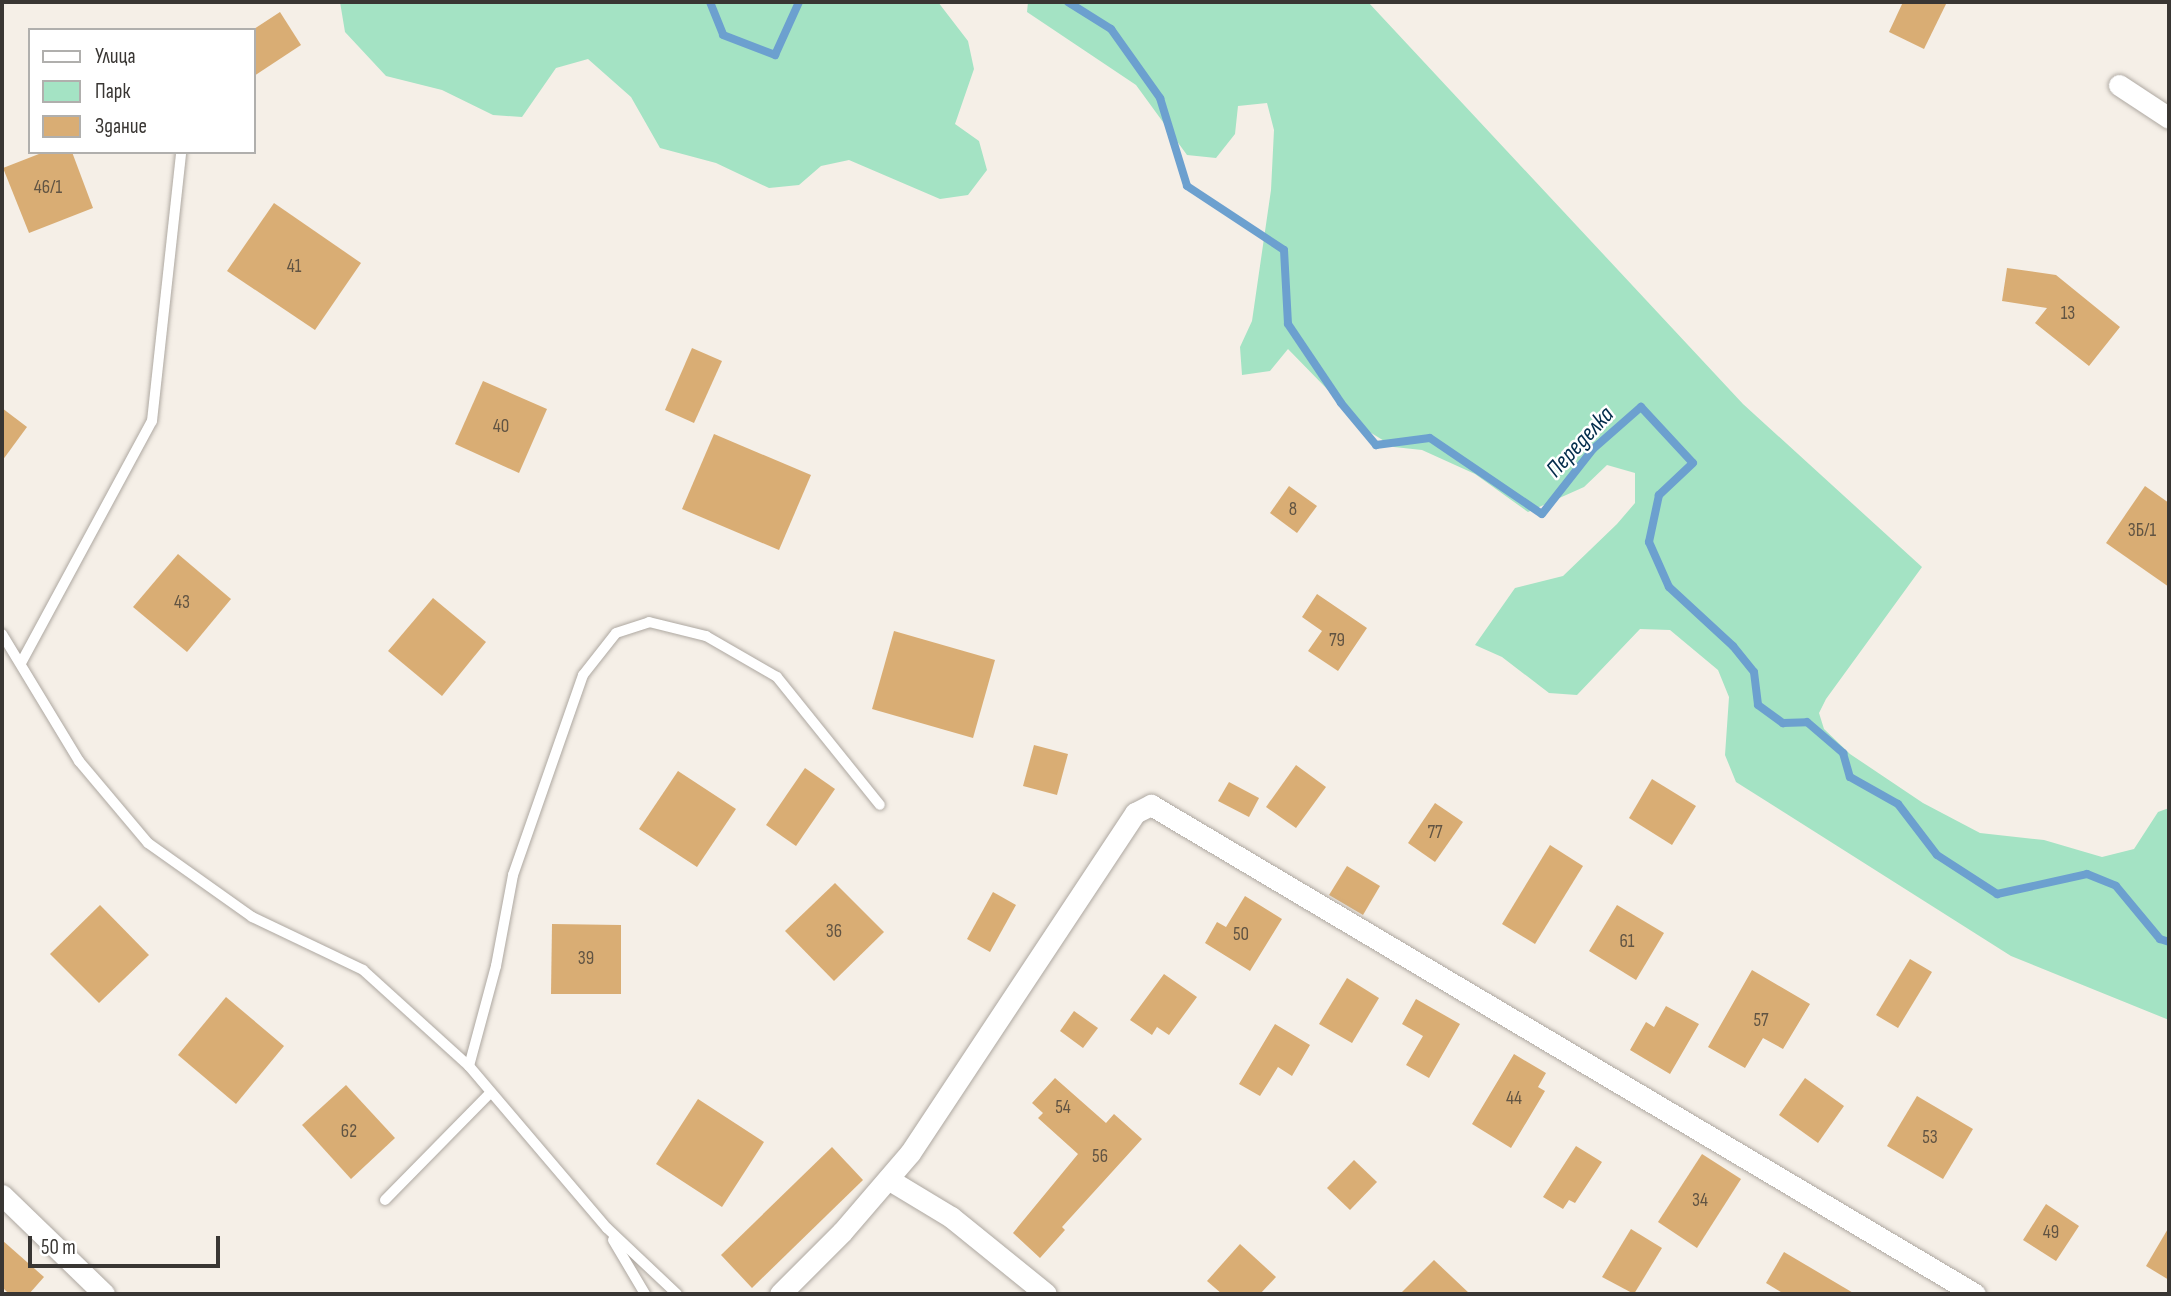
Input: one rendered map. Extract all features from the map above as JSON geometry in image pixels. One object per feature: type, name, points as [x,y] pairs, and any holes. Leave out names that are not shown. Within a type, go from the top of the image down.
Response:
[{"type":"street","points":[[2119,85],[2169,118]]},
{"type":"street","points":[[779,1294],[910,1153],[1135,813],[1151,805],[1975,1294]]},
{"type":"street","points":[[888,1179],[951,1217],[1046,1294]]},
{"type":"street","points":[[2,1195],[104,1294]]},
{"type":"lane","points":[[21,663],[152,421],[181,154]]},
{"type":"lane","points":[[469,1066],[496,966],[513,875],[583,675],[616,633],[649,622],[706,636],[777,677],[880,805]]},
{"type":"lane","points":[[2,634],[79,761],[148,843],[252,917],[363,970],[469,1066],[607,1228],[677,1294]]},
{"type":"lane","points":[[385,1200],[490,1093]]},
{"type":"lane","points":[[607,1228],[645,1294]]},
{"type":"green space","points":[[340,2],[938,2],[968,41],[974,69],[955,124],[979,141],[987,170],[968,195],[940,199],[849,160],[821,166],[799,185],[769,188],[716,163],[660,148],[631,97],[588,59],[556,68],[522,117],[493,115],[442,90],[386,76],[345,32]]},
{"type":"green space","points":[[1028,2],[1368,2],[1743,404],[1922,567],[1826,699],[1819,713],[1824,729],[1850,754],[1923,803],[1980,833],[2044,840],[2102,857],[2134,849],[2158,812],[2169,808],[2169,1020],[2011,956],[1736,782],[1725,755],[1729,697],[1718,670],[1670,630],[1640,629],[1577,695],[1549,693],[1502,657],[1475,645],[1515,588],[1563,576],[1617,524],[1635,503],[1635,473],[1607,465],[1584,487],[1528,512],[1475,474],[1422,450],[1394,447],[1368,431],[1288,349],[1270,371],[1242,375],[1240,347],[1252,321],[1271,190],[1274,130],[1267,103],[1238,106],[1235,134],[1216,158],[1187,155],[1136,85],[1027,12]]},
{"type":"building","points":[[1903,2],[1947,2],[1924,49],[1889,32]]},
{"type":"building","points":[[280,12],[301,45],[256,75],[256,28]]},
{"type":"building","points":[[39,154],[73,154],[93,208],[29,233],[3,168]]},
{"type":"building","points":[[274,203],[361,263],[315,330],[227,271]]},
{"type":"building","points":[[2007,268],[2056,275],[2120,327],[2089,366],[2035,323],[2047,308],[2002,301]]},
{"type":"building","points":[[692,348],[722,361],[694,423],[665,410]]},
{"type":"building","points":[[483,381],[547,409],[519,473],[455,444]]},
{"type":"building","points":[[2,408],[27,427],[2,461]]},
{"type":"building","points":[[714,434],[811,475],[779,550],[682,509]]},
{"type":"building","points":[[1289,486],[1317,506],[1297,533],[1270,513]]},
{"type":"building","points":[[2145,486],[2169,503],[2169,587],[2106,543]]},
{"type":"building","points":[[178,554],[231,599],[187,652],[133,607]]},
{"type":"building","points":[[1317,594],[1367,628],[1338,671],[1308,651],[1322,631],[1302,617]]},
{"type":"building","points":[[433,598],[486,642],[442,696],[388,651]]},
{"type":"building","points":[[894,631],[995,660],[973,738],[872,709]]},
{"type":"building","points":[[1034,745],[1068,754],[1057,795],[1023,786]]},
{"type":"building","points":[[1296,765],[1326,787],[1296,828],[1266,807]]},
{"type":"building","points":[[805,768],[835,789],[796,846],[766,825]]},
{"type":"building","points":[[678,771],[736,809],[697,867],[639,829]]},
{"type":"building","points":[[1652,779],[1696,806],[1672,845],[1629,818]]},
{"type":"building","points":[[1229,782],[1259,798],[1249,817],[1218,801]]},
{"type":"building","points":[[1435,803],[1463,822],[1435,862],[1408,843]]},
{"type":"building","points":[[1550,845],[1583,866],[1535,944],[1502,924]]},
{"type":"building","points":[[1347,866],[1380,886],[1363,915],[1329,895]]},
{"type":"building","points":[[835,883],[884,932],[834,981],[785,931]]},
{"type":"building","points":[[993,892],[1016,905],[990,952],[967,939]]},
{"type":"building","points":[[1245,896],[1282,919],[1250,971],[1205,943],[1217,922],[1226,927]]},
{"type":"building","points":[[100,905],[149,955],[99,1003],[50,954]]},
{"type":"building","points":[[1617,905],[1664,933],[1636,980],[1589,951]]},
{"type":"building","points":[[552,924],[621,925],[621,994],[551,994]]},
{"type":"building","points":[[1910,959],[1932,972],[1898,1028],[1876,1015]]},
{"type":"building","points":[[1752,970],[1810,1004],[1783,1049],[1763,1038],[1745,1068],[1708,1047]]},
{"type":"building","points":[[1164,974],[1197,997],[1169,1035],[1157,1027],[1152,1035],[1130,1020]]},
{"type":"building","points":[[1347,978],[1379,998],[1352,1043],[1319,1024]]},
{"type":"building","points":[[226,997],[284,1046],[236,1104],[178,1055]]},
{"type":"building","points":[[1416,999],[1460,1024],[1429,1078],[1406,1065],[1423,1036],[1402,1024]]},
{"type":"building","points":[[1666,1006],[1699,1024],[1670,1074],[1630,1050],[1646,1022],[1654,1027]]},
{"type":"building","points":[[1074,1011],[1098,1028],[1083,1048],[1060,1031]]},
{"type":"building","points":[[1275,1024],[1310,1045],[1292,1076],[1278,1067],[1260,1096],[1239,1084]]},
{"type":"building","points":[[1514,1054],[1546,1073],[1538,1087],[1545,1091],[1511,1148],[1472,1124]]},
{"type":"building","points":[[1055,1078],[1106,1123],[1114,1114],[1142,1139],[1062,1227],[1065,1230],[1040,1258],[1013,1233],[1078,1154],[1038,1118],[1043,1113],[1032,1103]]},
{"type":"building","points":[[1805,1078],[1844,1106],[1818,1143],[1779,1115]]},
{"type":"building","points":[[346,1085],[395,1138],[351,1179],[302,1125]]},
{"type":"building","points":[[1917,1096],[1973,1129],[1943,1179],[1887,1146]]},
{"type":"building","points":[[698,1099],[764,1142],[722,1207],[656,1164]]},
{"type":"building","points":[[1576,1146],[1602,1162],[1575,1203],[1569,1200],[1563,1209],[1543,1197]]},
{"type":"building","points":[[832,1147],[863,1180],[752,1288],[721,1255]]},
{"type":"building","points":[[1702,1154],[1741,1179],[1697,1248],[1658,1222]]},
{"type":"building","points":[[1354,1160],[1377,1182],[1350,1210],[1327,1188]]},
{"type":"building","points":[[2046,1204],[2079,1226],[2056,1261],[2023,1240]]},
{"type":"building","points":[[2169,1227],[2169,1280],[2146,1266]]},
{"type":"building","points":[[1631,1229],[1662,1248],[1634,1294],[1602,1277]]},
{"type":"building","points":[[2,1240],[44,1277],[29,1294],[9,1294],[2,1287]]},
{"type":"building","points":[[1240,1244],[1276,1277],[1260,1294],[1222,1294],[1207,1281]]},
{"type":"building","points":[[1784,1252],[1855,1294],[1784,1294],[1766,1283]]},
{"type":"building","points":[[1434,1260],[1470,1294],[1400,1294]]},
{"type":"waterway","name":"Переделка","points":[[710,2],[723,35],[775,55],[799,2]]},
{"type":"waterway","name":"Переделка","points":[[1068,2],[1111,29],[1160,98],[1187,186],[1284,250],[1288,324],[1341,403],[1376,445],[1430,438],[1542,514],[1593,449],[1641,407],[1693,463],[1659,495],[1649,542],[1669,587],[1733,646],[1754,672],[1758,705],[1783,723],[1807,722],[1843,753],[1850,777],[1898,804],[1937,855],[1997,894],[2087,874],[2116,886],[2160,939],[2169,942]]}]
